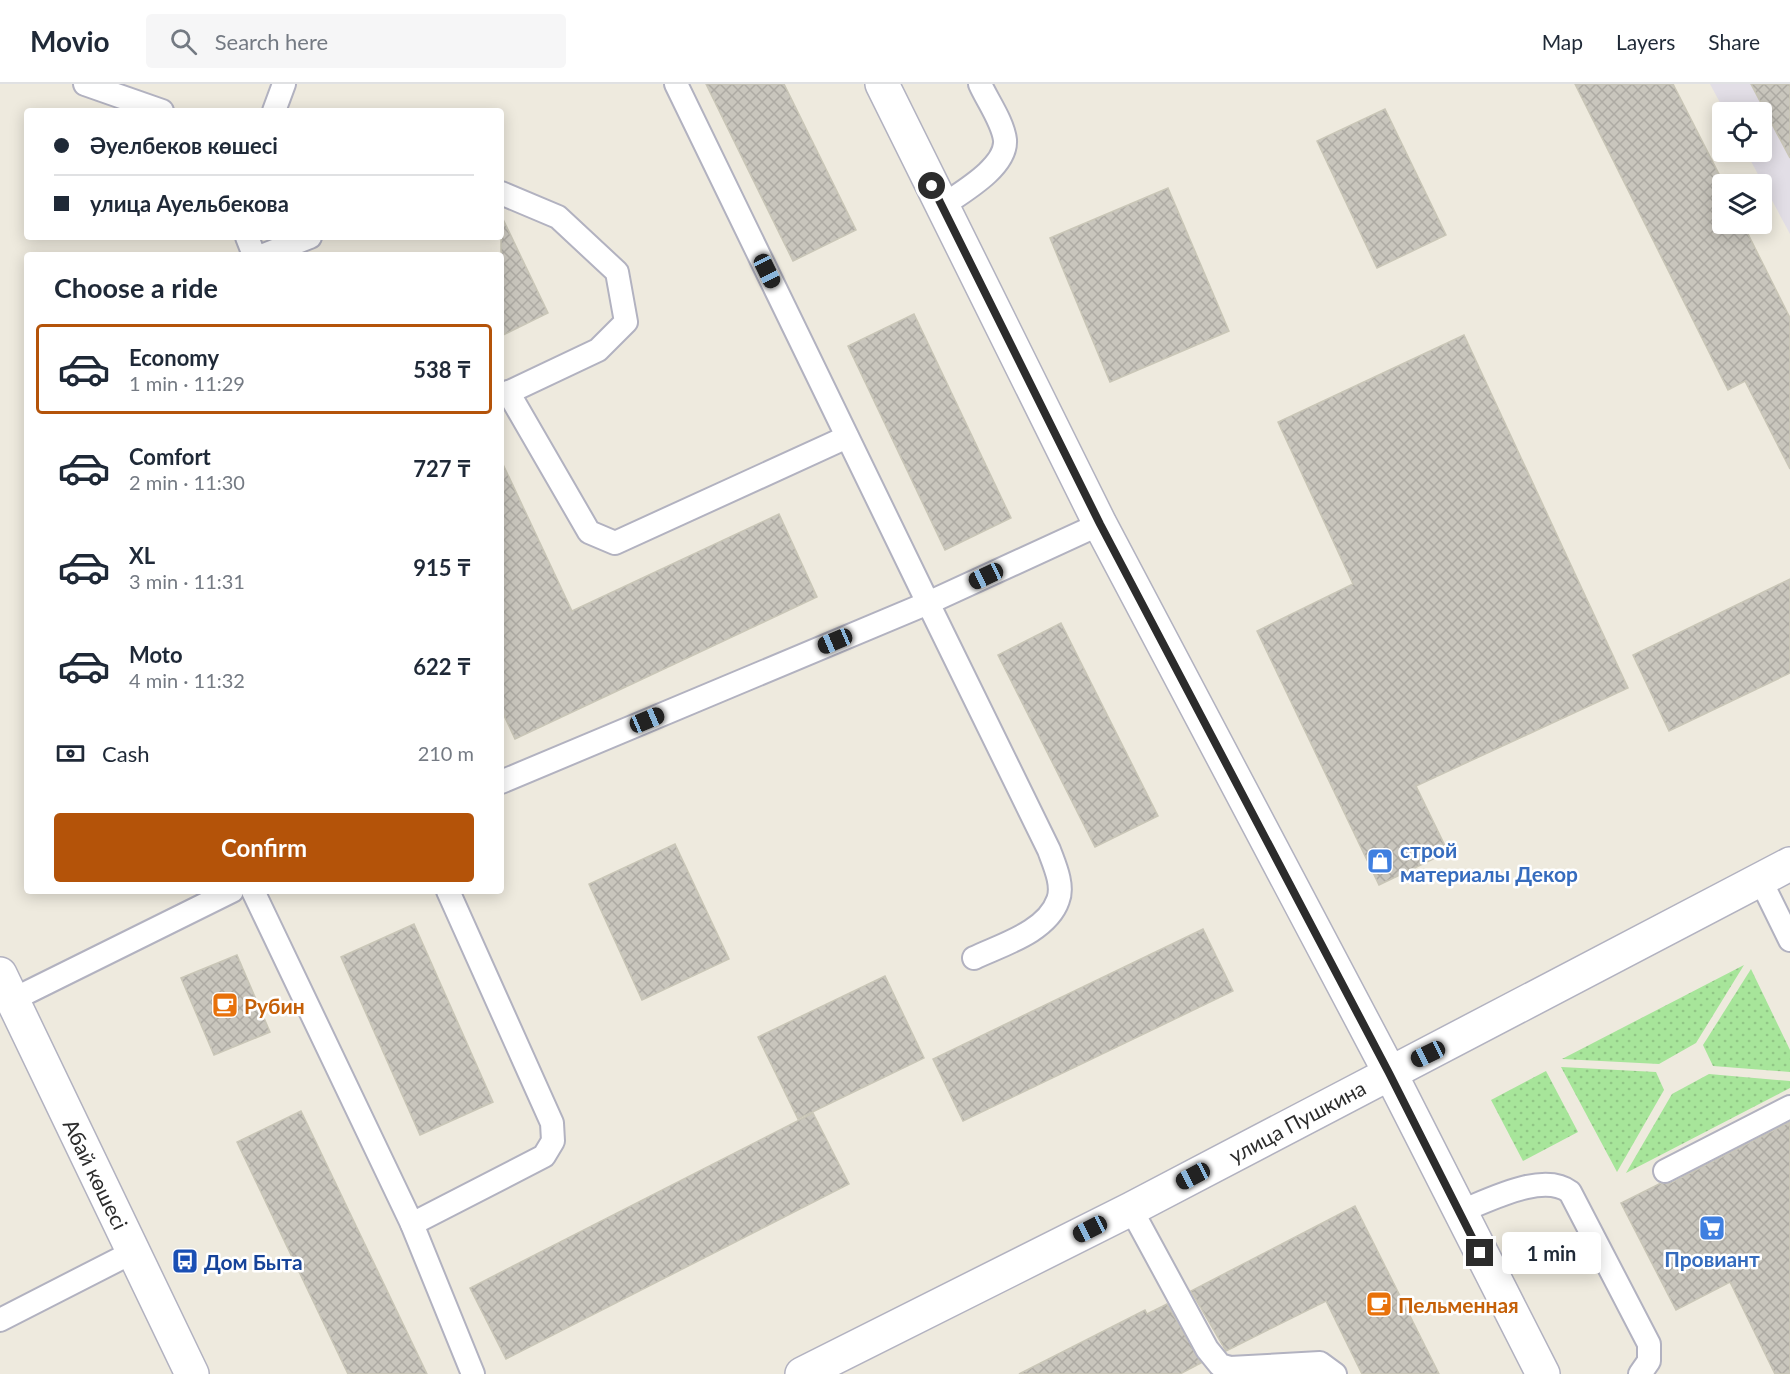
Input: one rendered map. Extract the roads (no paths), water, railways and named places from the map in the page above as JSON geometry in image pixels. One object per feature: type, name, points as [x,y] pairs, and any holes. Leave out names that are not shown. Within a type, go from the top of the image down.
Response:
[{"type":"street","points":[[882,84],[1100,524],[1389,1073],[1543,1374]]},
{"type":"street","name":"улица Пушкина","points":[[802,1374],[1131,1209],[1790,864]]},
{"type":"street","name":"Абай көшесі","points":[[6,987],[192,1374]]},
{"type":"lane","points":[[85,84],[153,108]]},
{"type":"lane","points":[[275,108],[284,84]]},
{"type":"lane","points":[[676,84],[1049,850],[1058,874],[1059,899],[1047,918],[1025,934],[974,958]]},
{"type":"lane","points":[[942,206],[973,184],[1001,158],[1005,139],[980,84]]},
{"type":"lane","points":[[504,194],[558,217],[617,272],[627,322],[598,350],[505,394],[589,532],[615,543],[847,437]]},
{"type":"lane","points":[[272,252],[302,240]]},
{"type":"lane","points":[[504,781],[928,603],[1100,524]]},
{"type":"lane","points":[[1760,879],[1790,940]]},
{"type":"lane","points":[[6,987],[225,894]]},
{"type":"lane","points":[[254,894],[412,1224],[472,1374]]},
{"type":"lane","points":[[412,1224],[544,1156],[553,1141],[552,1123],[449,894]]},
{"type":"lane","points":[[1665,1171],[1790,1107]]},
{"type":"lane","points":[[1459,1212],[1532,1186],[1554,1184],[1570,1192],[1649,1344],[1649,1361],[1640,1374]]},
{"type":"lane","points":[[1131,1209],[1207,1349],[1220,1365],[1239,1370],[1320,1363],[1335,1374]]},
{"type":"lane","points":[[0,1320],[133,1252]]},
{"type":"place","name":"строй материалы Декор","points":[[1380,861]]},
{"type":"place","name":"Рубин","points":[[225,1005]]},
{"type":"place","name":"Провиант","points":[[1712,1228]]},
{"type":"place","name":"Дом Быта","points":[[185,1261]]},
{"type":"place","name":"Пельменная","points":[[1379,1304]]}]
